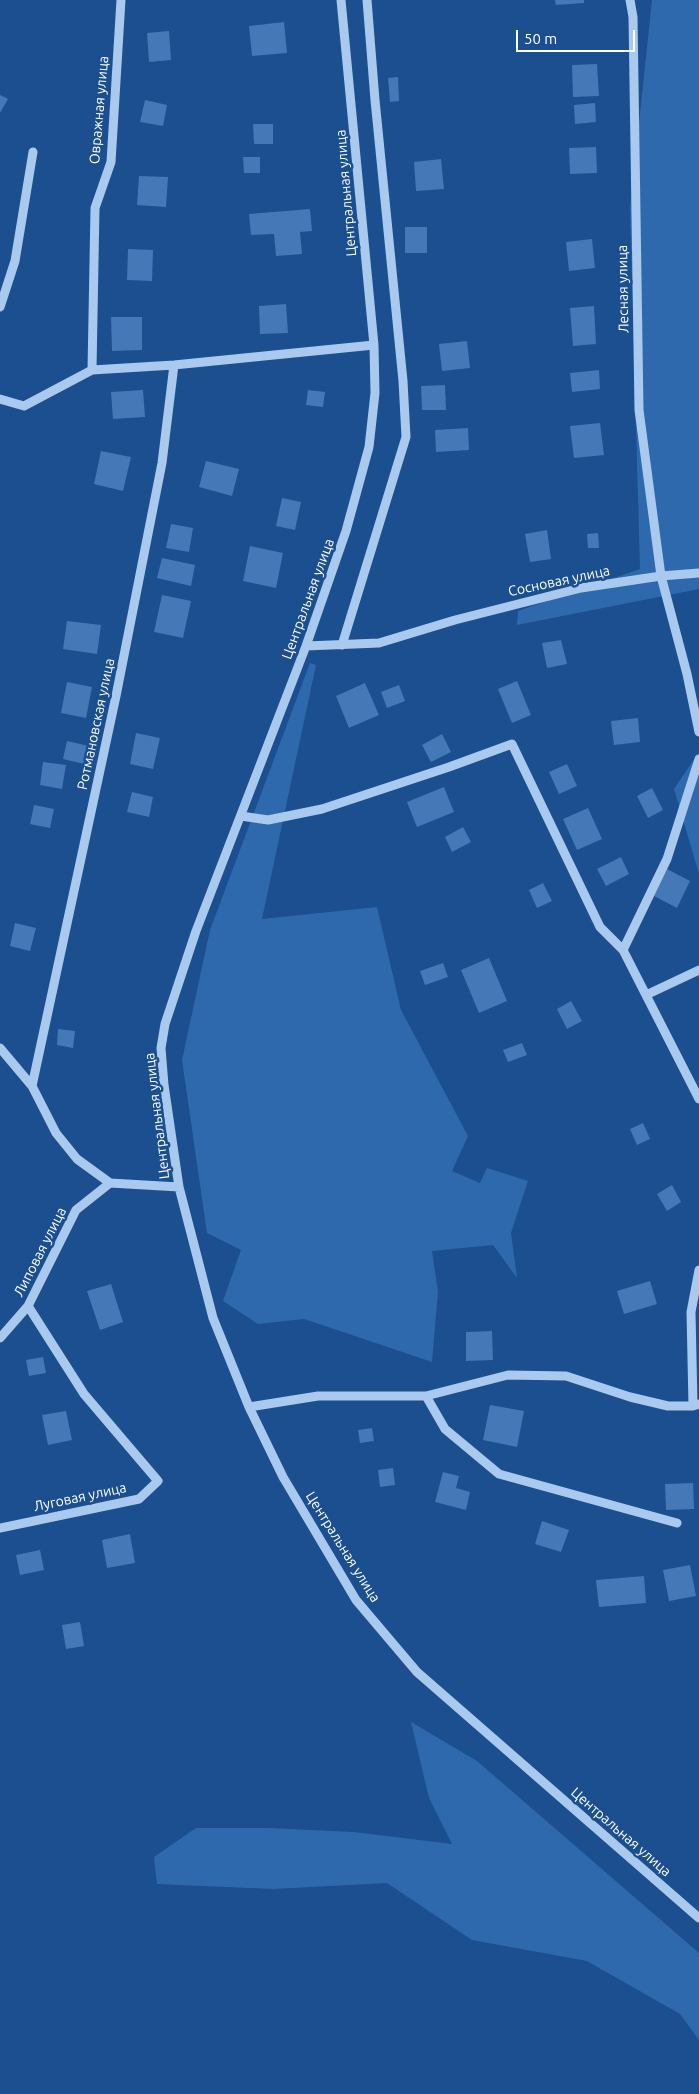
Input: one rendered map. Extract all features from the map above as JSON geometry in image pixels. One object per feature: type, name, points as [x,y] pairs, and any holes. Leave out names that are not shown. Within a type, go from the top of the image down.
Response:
[{"type":"street","name":"Овражная улица","points":[[92,370],[95,208],[111,162],[121,0]]},
{"type":"street","name":"Центральная улица","points":[[341,0],[374,345],[376,393],[368,447],[346,531],[306,646],[196,931],[165,1024],[161,1048],[179,1187],[213,1318],[249,1407],[283,1477],[356,1600],[417,1672],[699,1918]]},
{"type":"street","points":[[342,644],[406,437],[403,381],[367,0]]},
{"type":"street","name":"Лесная улица","points":[[630,0],[633,17],[639,410],[661,576]]},
{"type":"street","points":[[0,307],[15,260],[32,152]]},
{"type":"street","points":[[0,399],[24,406],[92,370],[174,365],[374,345]]},
{"type":"street","name":"Ротмановская улица","points":[[32,1086],[124,657],[162,463],[174,365]]},
{"type":"street","name":"Сосновая улица","points":[[306,646],[379,643],[455,620],[581,588],[661,576],[699,573]]},
{"type":"street","points":[[661,576],[687,674],[699,732]]},
{"type":"street","points":[[241,816],[268,820],[322,809],[512,744],[600,927],[623,950],[699,1099]]},
{"type":"street","points":[[623,950],[667,859],[699,759]]},
{"type":"street","points":[[646,995],[699,970]]},
{"type":"street","points":[[0,1048],[32,1086],[56,1133],[77,1159],[110,1183]]},
{"type":"street","name":"Центральная улица","points":[[110,1183],[179,1187]]},
{"type":"street","name":"Липовая улица","points":[[0,1338],[28,1306],[76,1210],[110,1183]]},
{"type":"street","points":[[249,1407],[318,1396],[426,1396],[508,1375],[566,1376],[630,1398],[668,1406],[696,1405],[691,1312],[699,1270]]},
{"type":"street","name":"Луговая улица","points":[[0,1528],[139,1499],[158,1481],[84,1394],[28,1306]]},
{"type":"street","points":[[426,1396],[445,1429],[499,1474],[677,1523]]},
{"type":"shaded area","points":[[652,0],[699,0],[699,589],[517,625],[518,611],[640,569],[630,208]]},
{"type":"shaded area","points":[[310,663],[316,665],[262,919],[377,907],[401,1010],[468,1136],[452,1171],[480,1183],[487,1168],[528,1181],[511,1233],[517,1278],[493,1245],[432,1251],[438,1292],[432,1362],[304,1319],[258,1324],[223,1301],[241,1250],[207,1233],[182,1060],[210,930]]},
{"type":"shaded area","points":[[699,752],[699,874],[674,789]]},
{"type":"shaded area","points":[[411,1722],[477,1761],[699,1953],[699,2040],[680,2014],[587,1961],[472,1940],[387,1883],[273,1889],[157,1884],[154,1857],[196,1828],[268,1828],[354,1832],[452,1844],[429,1798]]},
{"type":"building","points":[[555,0],[584,0],[584,3],[556,5]]},
{"type":"building","points":[[284,22],[287,53],[252,56],[249,26]]},
{"type":"building","points":[[169,31],[171,60],[149,62],[147,33]]},
{"type":"building","points":[[597,64],[599,96],[573,97],[572,65]]},
{"type":"building","points":[[398,77],[399,101],[390,102],[388,78]]},
{"type":"building","points":[[0,95],[8,99],[0,113]]},
{"type":"building","points":[[145,100],[167,105],[163,126],[140,122]]},
{"type":"building","points":[[595,103],[596,122],[575,124],[574,105]]},
{"type":"building","points":[[253,124],[273,124],[273,144],[254,144]]},
{"type":"building","points":[[596,147],[597,173],[570,174],[569,148]]},
{"type":"building","points":[[243,157],[260,157],[260,173],[244,173]]},
{"type":"building","points":[[441,159],[444,189],[416,191],[414,162]]},
{"type":"building","points":[[139,176],[168,177],[166,207],[137,205]]},
{"type":"building","points":[[310,209],[312,231],[300,232],[302,254],[276,256],[274,234],[251,235],[249,214]]},
{"type":"building","points":[[405,227],[427,227],[427,253],[405,253]]},
{"type":"building","points":[[592,239],[595,268],[569,271],[566,242]]},
{"type":"building","points":[[128,249],[153,250],[152,281],[127,280]]},
{"type":"building","points":[[286,304],[288,333],[260,334],[259,306]]},
{"type":"building","points":[[594,306],[596,344],[573,346],[570,308]]},
{"type":"building","points":[[111,317],[142,317],[142,350],[112,351]]},
{"type":"building","points":[[467,341],[470,368],[442,371],[439,344]]},
{"type":"building","points":[[599,370],[600,389],[572,392],[570,373]]},
{"type":"building","points":[[445,385],[446,410],[422,410],[421,386]]},
{"type":"building","points":[[143,390],[145,417],[113,419],[111,392]]},
{"type":"building","points":[[308,390],[325,392],[323,407],[306,405]]},
{"type":"building","points":[[600,423],[604,455],[574,458],[570,426]]},
{"type":"building","points":[[468,428],[469,450],[436,452],[435,430]]},
{"type":"building","points":[[101,451],[131,457],[123,491],[94,484]]},
{"type":"building","points":[[206,461],[239,469],[232,496],[199,487]]},
{"type":"building","points":[[282,498],[301,502],[295,530],[276,526]]},
{"type":"building","points":[[171,524],[193,528],[189,552],[166,548]]},
{"type":"building","points":[[547,530],[551,559],[530,562],[525,534]]},
{"type":"building","points":[[598,533],[599,548],[588,548],[587,534]]},
{"type":"building","points":[[250,546],[283,553],[276,588],[243,581]]},
{"type":"building","points":[[162,558],[195,565],[191,586],[157,578]]},
{"type":"building","points":[[162,595],[191,601],[183,638],[154,632]]},
{"type":"building","points":[[67,621],[101,625],[97,654],[63,649]]},
{"type":"building","points":[[561,640],[567,664],[547,668],[542,643]]},
{"type":"building","points":[[517,681],[531,715],[512,723],[498,689]]},
{"type":"building","points":[[67,682],[92,687],[86,718],[61,713]]},
{"type":"building","points":[[365,683],[379,715],[349,728],[336,696]]},
{"type":"building","points":[[399,685],[405,701],[387,708],[381,692]]},
{"type":"building","points":[[638,718],[640,742],[614,745],[611,721]]},
{"type":"building","points":[[136,733],[160,738],[153,769],[130,764]]},
{"type":"building","points":[[442,734],[451,752],[431,762],[422,745]]},
{"type":"building","points":[[67,741],[89,746],[84,764],[63,759]]},
{"type":"building","points":[[43,762],[66,765],[62,789],[40,785]]},
{"type":"building","points":[[567,764],[577,786],[559,794],[549,772]]},
{"type":"building","points":[[444,787],[454,812],[417,827],[407,802]]},
{"type":"building","points":[[652,788],[663,810],[648,818],[637,796]]},
{"type":"building","points":[[132,792],[153,797],[149,817],[127,812]]},
{"type":"building","points":[[34,805],[54,809],[50,828],[30,824]]},
{"type":"building","points":[[588,808],[602,839],[577,850],[563,819]]},
{"type":"building","points":[[463,827],[471,842],[452,852],[445,837]]},
{"type":"building","points":[[621,857],[629,874],[606,886],[597,869]]},
{"type":"building","points":[[667,869],[690,881],[677,908],[654,896]]},
{"type":"building","points":[[543,883],[552,901],[537,908],[529,890]]},
{"type":"building","points":[[15,923],[36,928],[30,951],[10,946]]},
{"type":"building","points":[[489,958],[507,1001],[479,1013],[461,970]]},
{"type":"building","points":[[443,963],[448,977],[425,985],[420,971]]},
{"type":"building","points":[[571,1001],[582,1021],[567,1029],[557,1009]]},
{"type":"building","points":[[58,1029],[75,1031],[73,1048],[57,1045]]},
{"type":"building","points":[[522,1043],[527,1055],[508,1062],[503,1050]]},
{"type":"building","points":[[643,1123],[650,1139],[637,1145],[630,1129]]},
{"type":"building","points":[[672,1185],[681,1202],[667,1211],[657,1194]]},
{"type":"building","points":[[650,1281],[657,1304],[624,1314],[617,1291]]},
{"type":"building","points":[[111,1284],[123,1322],[100,1330],[87,1291]]},
{"type":"building","points":[[492,1331],[493,1360],[466,1361],[466,1332]]},
{"type":"building","points":[[43,1357],[46,1373],[29,1376],[26,1360]]},
{"type":"building","points":[[490,1405],[524,1411],[517,1447],[483,1440]]},
{"type":"building","points":[[66,1411],[72,1440],[48,1445],[42,1415]]},
{"type":"building","points":[[372,1428],[374,1441],[360,1443],[358,1430]]},
{"type":"building","points":[[393,1468],[395,1485],[380,1487],[378,1470]]},
{"type":"building","points":[[443,1472],[459,1476],[456,1488],[470,1492],[466,1510],[435,1502]]},
{"type":"building","points":[[693,1483],[694,1509],[666,1510],[665,1484]]},
{"type":"building","points":[[542,1521],[569,1530],[561,1552],[535,1544]]},
{"type":"building","points":[[130,1534],[135,1563],[107,1568],[102,1540]]},
{"type":"building","points":[[40,1550],[44,1570],[20,1575],[16,1555]]},
{"type":"building","points":[[690,1565],[696,1596],[669,1601],[663,1570]]},
{"type":"building","points":[[644,1576],[646,1603],[599,1607],[596,1580]]},
{"type":"building","points":[[80,1622],[84,1646],[66,1649],[62,1625]]}]
